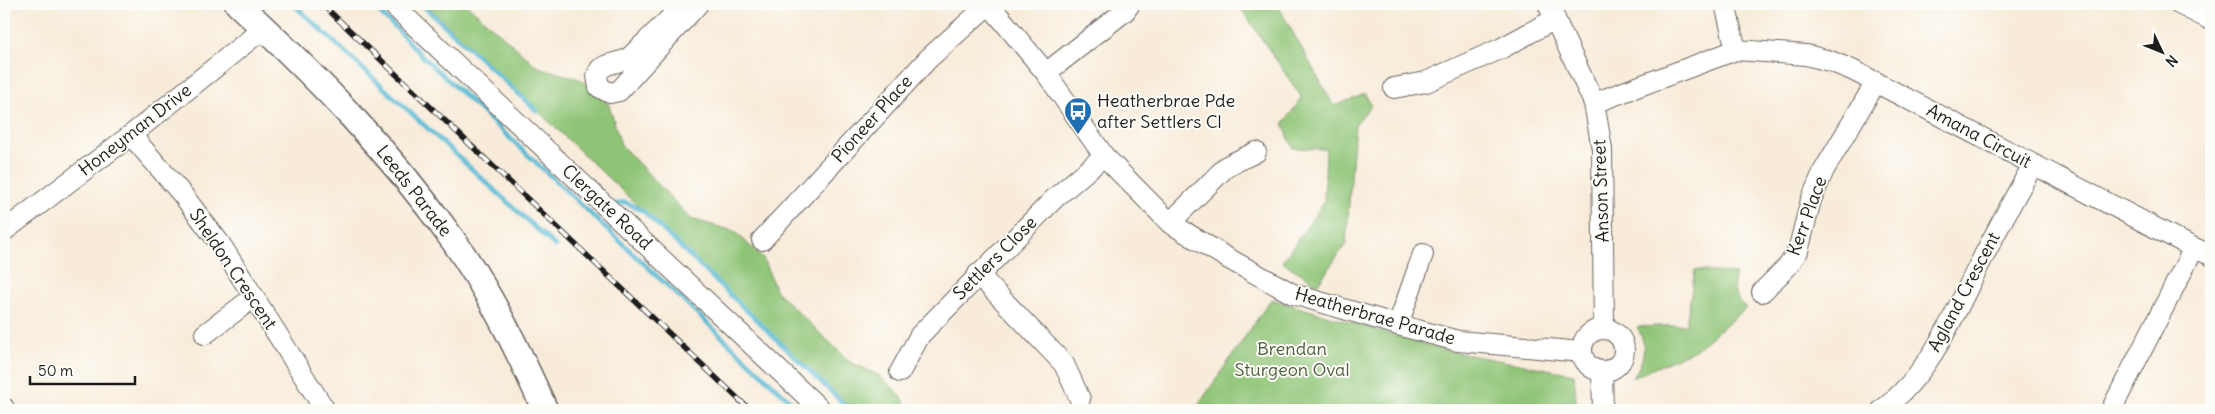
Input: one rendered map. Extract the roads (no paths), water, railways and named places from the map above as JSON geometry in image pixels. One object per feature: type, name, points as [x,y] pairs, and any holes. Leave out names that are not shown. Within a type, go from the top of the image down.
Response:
[{"type":"main road","name":"Leeds Parade","points":[[238,4],[264,28],[374,141],[414,188],[454,242],[506,329],[545,410]]},
{"type":"street","name":"Clergate Road","points":[[392,4],[822,410]]},
{"type":"street","points":[[685,4],[628,59],[600,69],[597,76],[599,88],[610,93],[619,91],[698,4]]},
{"type":"street","name":"Heatherbrae Parade","points":[[989,4],[1046,73],[1104,156],[1170,223],[1229,259],[1293,294],[1458,341],[1582,352]]},
{"type":"street","name":"Pioneer Place","points":[[762,240],[928,59],[989,4]]},
{"type":"street","points":[[1046,73],[1125,11],[1130,4]]},
{"type":"street","points":[[1725,4],[1736,50]]},
{"type":"street","points":[[2179,4],[2211,20]]},
{"type":"street","points":[[1394,88],[1426,82],[1502,48],[1552,12]]},
{"type":"street","name":"Anson Street","points":[[1552,12],[1594,103],[1602,149],[1604,329]]},
{"type":"street","name":"Honeyman Drive","points":[[4,231],[132,135],[264,28]]},
{"type":"street","name":"Amana Circuit","points":[[1594,103],[1736,50],[1806,55],[1830,61],[1876,82],[2202,252]]},
{"type":"street","name":"Kerr Place","points":[[1762,292],[1788,266],[1798,251],[1811,200],[1824,170],[1876,82]]},
{"type":"street","name":"Sheldon Crescent","points":[[132,135],[182,194],[221,245],[325,410]]},
{"type":"street","points":[[1170,223],[1227,166],[1256,152]]},
{"type":"street","name":"Settlers Close","points":[[900,372],[920,335],[978,274],[1055,198],[1104,156]]},
{"type":"street","name":"Agland Crescent","points":[[1882,410],[1917,377],[1940,344],[2006,212],[2033,165]]},
{"type":"street","points":[[2111,410],[2202,252]]},
{"type":"street","points":[[1398,325],[1423,254]]},
{"type":"street","points":[[978,274],[1064,364],[1080,399]]},
{"type":"street","points":[[205,334],[254,297]]},
{"type":"street","points":[[1598,329],[1615,333],[1623,342],[1624,354],[1618,365],[1608,371],[1602,372],[1588,366],[1582,352],[1584,341],[1598,329]]},
{"type":"street","points":[[1602,372],[1603,410]]},
{"type":"waterway","points":[[293,4],[555,246]]},
{"type":"waterway","points":[[370,4],[417,51],[800,410]]},
{"type":"waterway","points":[[421,4],[537,111]]},
{"type":"waterway","points":[[617,204],[625,202],[643,211],[850,410]]},
{"type":"railway","points":[[322,4],[750,410]]},
{"type":"place","name":"Heatherbrae Pde after Settlers Cl","points":[[1078,135]]},
{"type":"park label","name":"Brendan Sturgeon Oval","points":[[1292,359]]}]
